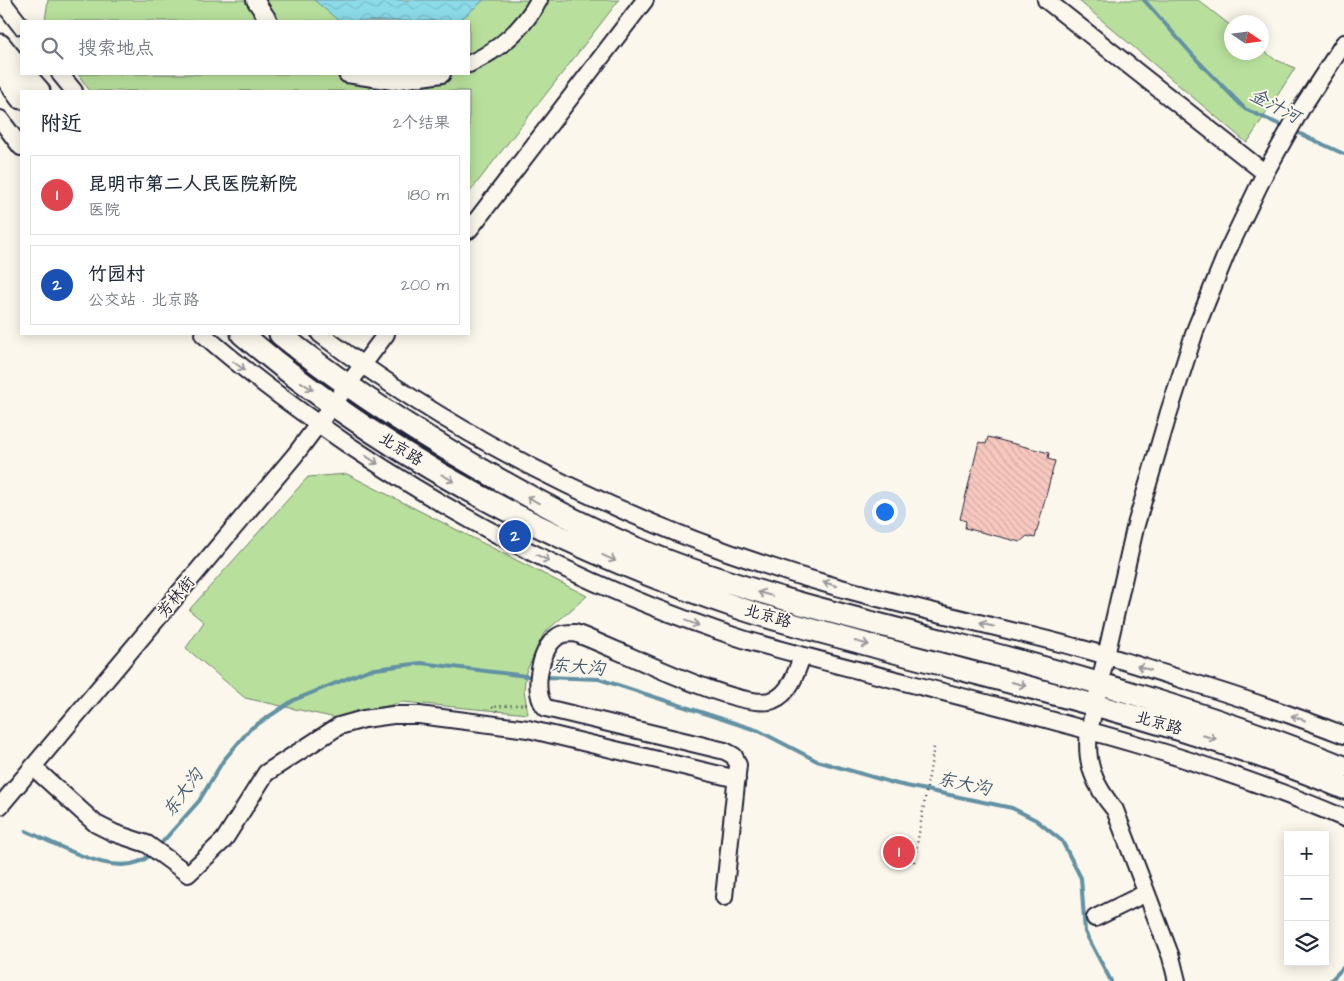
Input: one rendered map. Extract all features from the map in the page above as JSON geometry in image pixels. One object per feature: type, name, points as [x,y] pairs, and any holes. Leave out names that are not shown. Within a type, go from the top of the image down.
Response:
[{"type":"main road","points":[[0,45],[20,70]]},
{"type":"main road","points":[[0,69],[20,97]]},
{"type":"main road","points":[[25,75],[38,90]]},
{"type":"main road","name":"北京路","points":[[243,335],[290,375],[380,437],[437,472],[528,521],[626,566],[744,609],[1222,741],[1344,788]]},
{"type":"main road","name":"北京路","points":[[281,335],[307,356],[392,416],[538,503],[683,567],[750,590],[849,618],[1099,684],[1230,725],[1344,767]]},
{"type":"street","points":[[1,0],[20,25]]},
{"type":"street","points":[[255,0],[268,20]]},
{"type":"street","points":[[470,64],[488,55],[509,40],[532,13],[539,0]]},
{"type":"street","points":[[470,229],[645,0]]},
{"type":"street","points":[[1046,0],[1265,173]]},
{"type":"street","points":[[1177,981],[1171,957],[1115,810],[1098,790],[1086,752],[1089,731],[1136,528],[1169,412],[1196,328],[1227,252],[1284,136],[1344,43]]},
{"type":"street","points":[[61,75],[73,90]]},
{"type":"street","points":[[354,75],[393,81],[435,75]]},
{"type":"street","points":[[0,119],[20,146]]},
{"type":"street","points":[[204,335],[234,362],[318,424],[421,492],[543,559],[616,593],[692,623],[802,656],[1089,731],[1248,779],[1344,818]]},
{"type":"street","points":[[321,335],[437,413],[539,471],[637,517],[717,548],[836,587],[1106,656],[1248,700],[1344,735]]},
{"type":"street","name":"芳林街","points":[[0,806],[295,455],[362,363],[385,335]]},
{"type":"street","points":[[724,897],[738,765],[734,756],[725,751],[553,711],[541,703],[538,695],[541,664],[555,638],[564,633],[575,633],[725,694],[762,702],[773,700],[782,694],[795,676],[802,656]]},
{"type":"street","points":[[33,767],[96,824],[114,833],[147,844],[162,853],[188,874],[224,840],[266,773],[339,726],[364,719],[393,715],[419,715],[528,729],[737,779]]},
{"type":"street","points":[[1095,918],[1146,892]]},
{"type":"path","points":[[505,726],[506,716],[492,707],[528,704],[538,695]]},
{"type":"path","points":[[914,862],[934,747]]},
{"type":"green space","points":[[48,0],[619,0],[470,192],[470,90],[89,90],[79,75],[470,75],[470,20],[45,20]]},
{"type":"green space","points":[[1078,0],[1198,0],[1224,20],[1224,60],[1269,60],[1269,55],[1295,68],[1247,143]]},
{"type":"green space","points":[[347,474],[587,596],[544,633],[526,672],[524,690],[528,714],[403,702],[336,718],[245,698],[186,648],[204,622],[189,610],[308,477]]},
{"type":"water","points":[[314,0],[484,0],[460,20],[338,20]]},
{"type":"building","points":[[988,437],[1049,453],[1048,459],[1055,461],[1035,538],[1027,536],[1020,542],[965,528],[966,521],[960,519],[979,442],[986,444]]},
{"type":"waterway","name":"金汁河","points":[[1144,0],[1198,61],[1245,109],[1285,127]]},
{"type":"waterway","name":"金汁河","points":[[1294,131],[1344,154]]},
{"type":"waterway","name":"东大沟","points":[[158,847],[199,801],[223,761],[250,729],[294,700],[368,670],[421,663],[534,677]]},
{"type":"waterway","name":"东大沟","points":[[544,677],[599,679],[759,731],[817,761],[897,784],[1012,808],[1036,820],[1062,841],[1081,878],[1085,932],[1111,981]]},
{"type":"waterway","name":"东大沟","points":[[26,831],[89,859],[107,863],[123,865],[138,862],[151,854]]},
{"type":"waterway","name":"东大沟","points":[[1330,981],[1344,967]]},
{"type":"place","name":"竹园村","points":[[515,536]]},
{"type":"place","name":"昆明市第二人民医院新院","points":[[899,852]]}]
